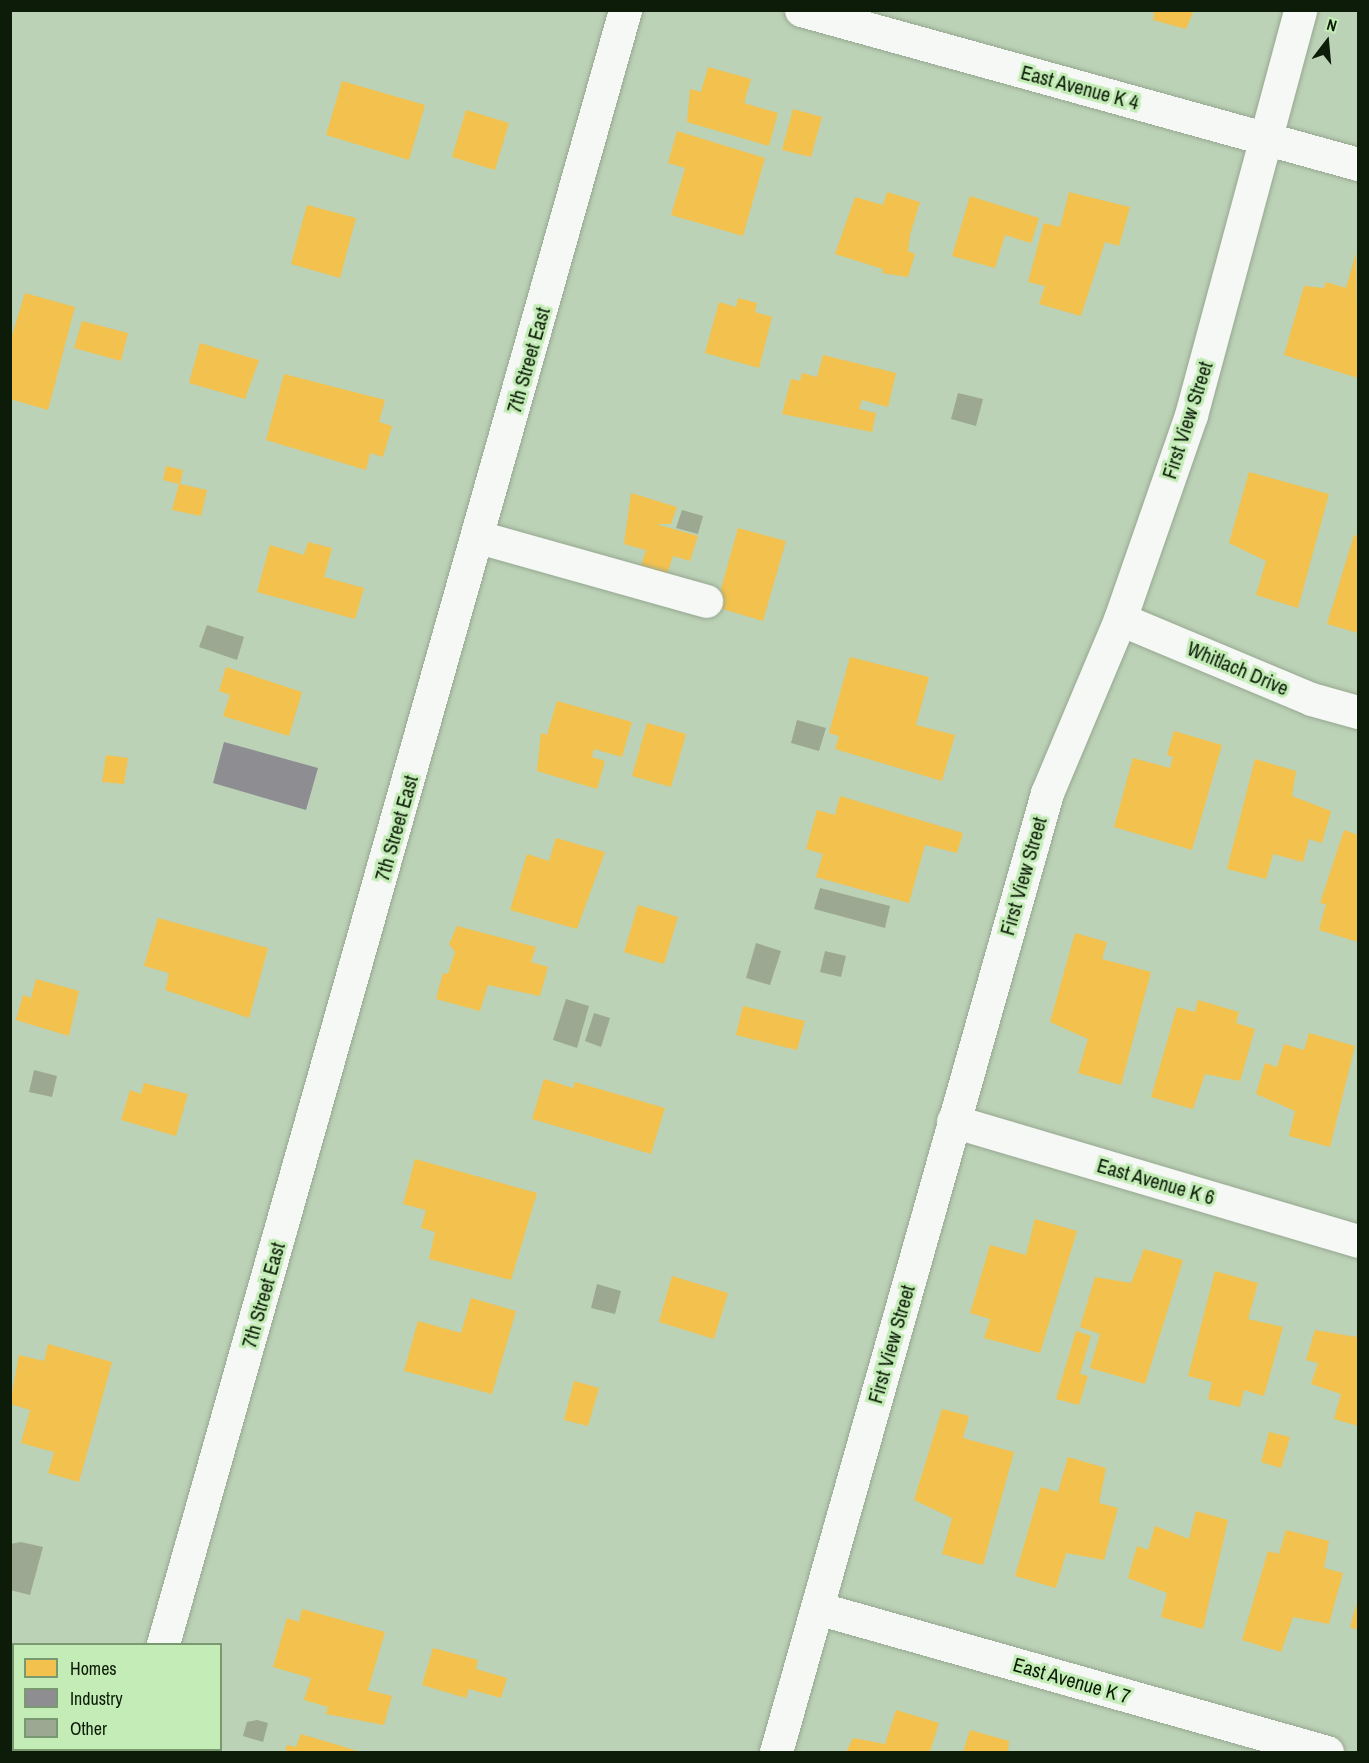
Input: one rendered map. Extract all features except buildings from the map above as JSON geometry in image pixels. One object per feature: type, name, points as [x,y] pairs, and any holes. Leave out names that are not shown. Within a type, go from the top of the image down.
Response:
[{"type":"street","name":"7th Street East","points":[[163,1643],[479,537],[625,10]]},
{"type":"street","name":"East Avenue K 4","points":[[801,10],[1359,164]]},
{"type":"street","name":"First View Street","points":[[776,1752],[1047,793],[1120,619],[1191,416],[1300,10]]},
{"type":"street","points":[[479,537],[706,601]]},
{"type":"street","name":"Whitlach Drive","points":[[1120,619],[1311,699],[1359,712]]},
{"type":"street","name":"East Avenue K 6","points":[[953,1121],[1359,1241]]},
{"type":"street","name":"East Avenue K 7","points":[[818,1608],[1327,1752]]}]
